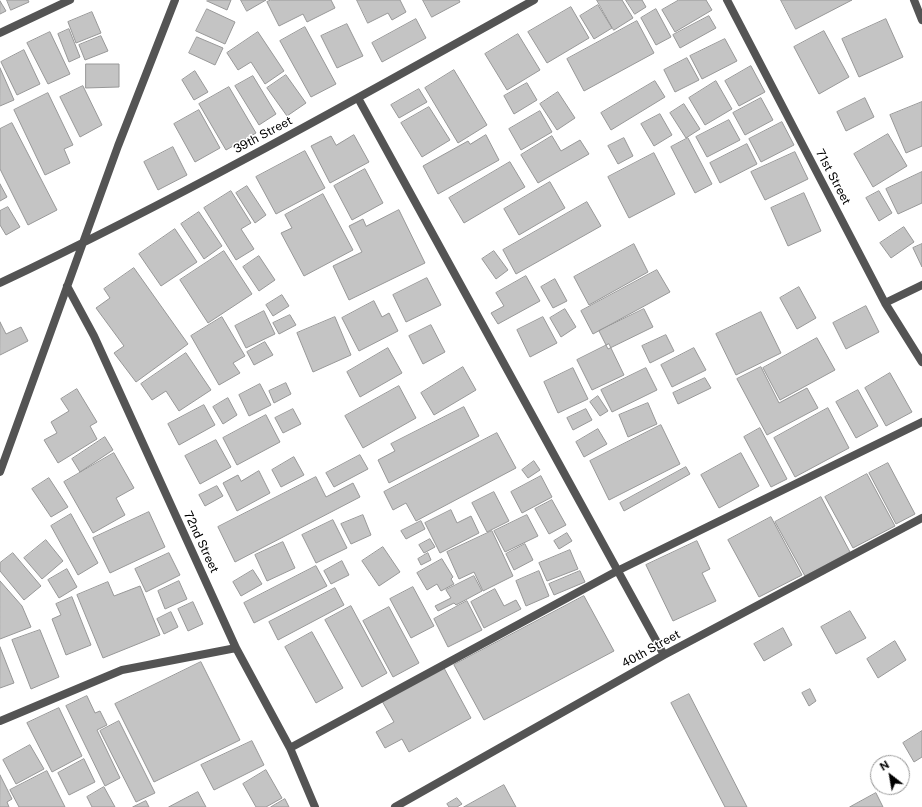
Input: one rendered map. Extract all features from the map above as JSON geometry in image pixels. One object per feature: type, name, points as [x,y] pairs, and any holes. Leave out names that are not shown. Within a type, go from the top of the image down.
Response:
[{"type":"street","points":[[0,34],[70,0]]},
{"type":"street","points":[[0,472],[118,146],[175,0]]},
{"type":"street","name":"39th Street","points":[[0,283],[82,244],[358,98],[534,0]]},
{"type":"street","name":"71st Street","points":[[727,0],[885,303],[922,362]]},
{"type":"street","points":[[914,0],[922,20]]},
{"type":"street","points":[[358,98],[664,655]]},
{"type":"street","points":[[885,303],[922,285]]},
{"type":"street","name":"72nd Street","points":[[67,286],[94,336],[236,648],[290,748],[315,807]]},
{"type":"street","points":[[290,748],[617,571],[922,422]]},
{"type":"street","name":"40th Street","points":[[395,807],[664,655],[922,518]]},
{"type":"street","points":[[0,721],[122,670],[236,648]]},
{"type":"building","points":[[7,0],[28,0],[29,2],[11,10]]},
{"type":"building","points":[[231,0],[227,10],[207,1]]},
{"type":"building","points":[[241,0],[266,0],[247,11]]},
{"type":"building","points":[[271,0],[331,0],[335,8],[307,22],[303,14],[279,26],[267,2]]},
{"type":"building","points":[[357,0],[400,0],[406,12],[392,20],[388,13],[368,23]]},
{"type":"building","points":[[423,0],[459,0],[460,2],[432,17]]},
{"type":"building","points":[[597,0],[622,0],[633,18],[614,30]]},
{"type":"building","points":[[626,0],[642,0],[646,7],[635,14]]},
{"type":"building","points":[[679,0],[706,0],[712,10],[675,32],[662,10]]},
{"type":"building","points":[[781,0],[852,0],[796,29]]},
{"type":"building","points":[[0,1],[6,11],[0,14]]},
{"type":"building","points":[[598,5],[612,28],[594,39],[580,16]]},
{"type":"building","points":[[571,7],[589,38],[547,63],[528,32]]},
{"type":"building","points":[[207,9],[235,22],[225,44],[196,31]]},
{"type":"building","points":[[656,9],[671,37],[656,45],[641,18]]},
{"type":"building","points":[[92,12],[101,33],[76,43],[68,22]]},
{"type":"building","points":[[709,16],[716,28],[680,48],[673,35]]},
{"type":"building","points":[[416,19],[426,38],[382,62],[372,43]]},
{"type":"building","points":[[886,19],[903,57],[859,77],[842,39]]},
{"type":"building","points":[[637,21],[654,53],[584,91],[567,59]]},
{"type":"building","points":[[347,24],[363,56],[337,68],[321,36]]},
{"type":"building","points":[[305,27],[336,84],[311,97],[280,41]]},
{"type":"building","points":[[69,29],[80,57],[69,62],[58,34]]},
{"type":"building","points":[[824,31],[849,77],[819,94],[794,47]]},
{"type":"building","points":[[50,32],[70,74],[48,84],[27,43]]},
{"type":"building","points":[[258,32],[284,71],[265,84],[251,62],[238,70],[227,53]]},
{"type":"building","points":[[518,34],[540,70],[507,90],[485,54]]},
{"type":"building","points":[[101,36],[108,51],[85,60],[79,45]]},
{"type":"building","points":[[197,37],[223,48],[215,65],[189,53]]},
{"type":"building","points":[[725,39],[737,61],[702,79],[690,56]]},
{"type":"building","points":[[24,50],[40,84],[17,95],[1,62]]},
{"type":"building","points":[[687,58],[699,80],[675,92],[664,70]]},
{"type":"building","points":[[86,64],[119,64],[119,87],[86,88]]},
{"type":"building","points":[[751,66],[765,92],[739,106],[725,81]]},
{"type":"building","points":[[0,68],[14,100],[0,106]]},
{"type":"building","points":[[454,70],[487,125],[458,143],[425,88]]},
{"type":"building","points":[[195,71],[208,92],[194,100],[182,80]]},
{"type":"building","points":[[286,75],[306,103],[287,116],[267,88]]},
{"type":"building","points":[[253,76],[276,114],[259,125],[235,86]]},
{"type":"building","points":[[655,81],[665,97],[611,130],[601,113]]},
{"type":"building","points":[[716,81],[732,109],[705,125],[689,98]]},
{"type":"building","points":[[527,83],[537,100],[514,114],[504,96]]},
{"type":"building","points":[[83,86],[102,125],[80,137],[60,97]]},
{"type":"building","points":[[229,87],[256,133],[226,150],[199,104]]},
{"type":"building","points":[[419,89],[427,102],[399,118],[391,105]]},
{"type":"building","points":[[558,92],[575,118],[557,130],[540,104]]},
{"type":"building","points":[[48,93],[73,145],[64,149],[70,163],[45,175],[14,110]]},
{"type":"building","points":[[761,98],[773,120],[745,135],[733,113]]},
{"type":"building","points":[[865,98],[874,117],[846,131],[837,112]]},
{"type":"building","points":[[922,102],[922,146],[906,153],[890,115]]},
{"type":"building","points":[[684,104],[700,129],[686,138],[670,113]]},
{"type":"building","points":[[429,107],[450,140],[422,157],[401,123]]},
{"type":"building","points":[[199,110],[220,148],[195,162],[174,124]]},
{"type":"building","points":[[540,111],[552,132],[521,150],[509,129]]},
{"type":"building","points":[[660,114],[672,135],[654,146],[641,124]]},
{"type":"building","points":[[729,120],[740,140],[707,157],[696,137]]},
{"type":"building","points":[[782,122],[794,145],[761,162],[749,139]]},
{"type":"building","points":[[12,123],[57,210],[28,225],[0,169],[0,129]]},
{"type":"building","points":[[888,134],[907,166],[873,187],[854,154]]},
{"type":"building","points":[[354,135],[369,162],[330,183],[311,146],[331,136],[336,145]]},
{"type":"building","points":[[486,135],[499,160],[438,194],[423,166],[468,141],[470,144]]},
{"type":"building","points":[[552,136],[561,151],[580,140],[589,154],[538,183],[521,155]]},
{"type":"building","points":[[624,138],[633,156],[618,164],[608,146]]},
{"type":"building","points":[[688,138],[712,184],[695,193],[671,147]]},
{"type":"building","points":[[747,144],[757,164],[720,183],[710,163]]},
{"type":"building","points":[[173,147],[187,175],[158,190],[144,162]]},
{"type":"building","points":[[305,151],[325,188],[276,214],[256,177]]},
{"type":"building","points":[[795,152],[808,179],[765,200],[751,172]]},
{"type":"building","points":[[654,153],[675,194],[629,218],[608,177]]},
{"type":"building","points":[[510,162],[525,187],[464,223],[449,198]]},
{"type":"building","points":[[365,169],[383,203],[352,220],[334,186]]},
{"type":"building","points":[[922,172],[922,203],[898,214],[886,189]]},
{"type":"building","points":[[550,182],[565,208],[519,235],[504,209]]},
{"type":"building","points":[[0,184],[7,197],[0,201]]},
{"type":"building","points":[[247,186],[266,215],[255,223],[236,193]]},
{"type":"building","points":[[231,191],[251,223],[241,229],[254,249],[236,260],[204,208]]},
{"type":"building","points":[[879,191],[892,213],[879,221],[866,198]]},
{"type":"building","points":[[804,193],[821,231],[788,246],[771,208]]},
{"type":"building","points":[[323,194],[353,250],[304,276],[281,233],[292,228],[285,215]]},
{"type":"building","points":[[587,202],[601,226],[516,274],[503,250]]},
{"type":"building","points":[[8,207],[20,227],[6,235],[0,225],[0,211]]},
{"type":"building","points":[[399,210],[425,263],[349,300],[333,266],[362,252],[349,226],[363,219],[366,226]]},
{"type":"building","points":[[199,212],[222,246],[204,259],[181,224]]},
{"type":"building","points":[[904,227],[914,242],[891,258],[880,243]]},
{"type":"building","points":[[175,229],[197,262],[161,286],[139,254]]},
{"type":"building","points":[[634,244],[648,272],[589,305],[574,277]]},
{"type":"building","points":[[922,244],[922,267],[913,248]]},
{"type":"building","points":[[224,251],[252,294],[208,323],[180,280]]},
{"type":"building","points":[[494,251],[508,270],[496,279],[482,259]]},
{"type":"building","points":[[259,256],[275,280],[259,291],[243,267]]},
{"type":"building","points":[[134,268],[188,344],[136,382],[114,353],[124,346],[96,308],[110,298],[104,289]]},
{"type":"building","points":[[657,270],[670,292],[593,334],[581,311]]},
{"type":"building","points":[[526,276],[540,301],[498,324],[491,313],[504,306],[496,293]]},
{"type":"building","points":[[427,278],[441,305],[406,322],[393,295]]},
{"type":"building","points":[[555,279],[567,301],[553,308],[541,287]]},
{"type":"building","points":[[799,287],[816,318],[797,329],[780,298]]},
{"type":"building","points":[[282,295],[289,306],[273,316],[266,305]]},
{"type":"building","points":[[374,301],[382,317],[389,313],[398,331],[359,351],[342,318]]},
{"type":"building","points":[[866,306],[879,332],[846,349],[833,323]]},
{"type":"building","points":[[565,309],[576,327],[561,337],[550,318]]},
{"type":"building","points":[[644,309],[653,327],[608,349],[599,331]]},
{"type":"building","points":[[264,311],[275,334],[246,348],[235,326]]},
{"type":"building","points":[[761,312],[781,353],[736,375],[716,334]]},
{"type":"building","points":[[290,315],[296,325],[279,334],[273,323]]},
{"type":"building","points":[[222,317],[245,356],[233,363],[240,373],[219,385],[191,336]]},
{"type":"building","points":[[335,317],[351,355],[313,372],[297,333]]},
{"type":"building","points":[[543,317],[557,343],[530,357],[517,330]]},
{"type":"building","points":[[0,322],[6,334],[21,327],[28,341],[0,355]]},
{"type":"building","points":[[431,325],[445,352],[423,364],[409,336]]},
{"type":"building","points":[[666,335],[674,351],[650,363],[642,346]]},
{"type":"building","points":[[817,338],[835,370],[780,400],[763,368]]},
{"type":"building","points":[[265,342],[273,355],[254,365],[247,352]]},
{"type":"building","points":[[609,344],[624,375],[592,390],[577,360]]},
{"type":"building","points":[[388,348],[402,373],[360,397],[347,372]]},
{"type":"building","points":[[694,348],[706,370],[672,387],[661,365]]},
{"type":"building","points":[[186,353],[211,390],[179,411],[166,391],[152,400],[141,384]]},
{"type":"building","points":[[463,367],[476,390],[434,415],[421,393]]},
{"type":"building","points":[[761,367],[779,403],[807,388],[818,408],[767,435],[737,379]]},
{"type":"building","points":[[573,368],[588,399],[558,413],[544,382]]},
{"type":"building","points":[[646,368],[657,390],[612,412],[601,390]]},
{"type":"building","points":[[890,373],[912,412],[886,426],[865,388]]},
{"type":"building","points":[[705,378],[711,388],[678,404],[673,393]]},
{"type":"building","points":[[286,383],[291,394],[274,403],[269,391]]},
{"type":"building","points":[[260,384],[271,405],[249,416],[239,395]]},
{"type":"building","points":[[399,386],[416,418],[363,448],[345,416]]},
{"type":"building","points":[[77,389],[97,422],[90,426],[97,439],[58,463],[44,440],[57,433],[51,422],[69,411],[61,399]]},
{"type":"building","points":[[858,390],[878,426],[856,438],[836,402]]},
{"type":"building","points":[[598,396],[608,411],[600,416],[590,402]]},
{"type":"building","points":[[228,398],[237,415],[223,424],[213,407]]},
{"type":"building","points":[[648,403],[657,424],[628,437],[619,415]]},
{"type":"building","points":[[204,405],[215,425],[179,445],[168,424]]},
{"type":"building","points":[[464,407],[479,436],[389,483],[378,460],[395,451],[391,444]]},
{"type":"building","points":[[828,408],[849,448],[795,477],[774,438]]},
{"type":"building","points":[[293,409],[301,424],[283,433],[275,418]]},
{"type":"building","points":[[586,409],[592,420],[573,430],[567,418]]},
{"type":"building","points":[[266,415],[280,442],[237,465],[223,438]]},
{"type":"building","points":[[661,425],[680,464],[609,500],[590,461]]},
{"type":"building","points":[[760,428],[787,479],[771,487],[744,437]]},
{"type":"building","points":[[598,429],[607,444],[584,457],[576,442]]},
{"type":"building","points":[[497,433],[516,468],[416,521],[406,503],[393,510],[384,492]]},
{"type":"building","points":[[105,437],[113,450],[80,472],[72,459]]},
{"type":"building","points":[[216,440],[231,467],[200,484],[185,456]]},
{"type":"building","points":[[114,453],[134,488],[116,498],[125,515],[93,533],[64,482]]},
{"type":"building","points":[[741,453],[759,486],[719,508],[701,475]]},
{"type":"building","points":[[360,455],[368,469],[334,487],[326,473]]},
{"type":"building","points":[[294,457],[304,475],[281,487],[272,470]]},
{"type":"building","points":[[534,461],[540,470],[528,478],[522,470]]},
{"type":"building","points":[[888,463],[915,514],[896,524],[869,473]]},
{"type":"building","points":[[686,467],[690,474],[624,511],[620,503]]},
{"type":"building","points":[[259,471],[270,493],[237,511],[223,483],[238,475],[241,481]]},
{"type":"building","points":[[867,474],[895,526],[853,548],[825,497]]},
{"type":"building","points":[[541,476],[552,497],[522,513],[511,492]]},
{"type":"building","points":[[316,477],[326,497],[353,483],[360,497],[235,562],[218,527]]},
{"type":"building","points":[[49,478],[68,507],[51,517],[32,489]]},
{"type":"building","points":[[217,486],[223,496],[205,506],[199,495]]},
{"type":"building","points":[[494,492],[509,521],[487,532],[472,503]]},
{"type":"building","points":[[821,497],[850,552],[805,576],[775,522]]},
{"type":"building","points":[[552,500],[566,525],[549,534],[535,509]]},
{"type":"building","points":[[451,510],[457,523],[471,516],[479,533],[440,553],[425,523]]},
{"type":"building","points":[[149,512],[165,547],[110,573],[93,538]]},
{"type":"building","points":[[71,514],[98,563],[78,575],[51,526]]},
{"type":"building","points":[[363,515],[371,535],[351,544],[341,524]]},
{"type":"building","points":[[527,515],[538,536],[505,552],[494,531]]},
{"type":"building","points":[[771,517],[802,575],[759,597],[728,540]]},
{"type":"building","points":[[333,520],[347,548],[316,563],[302,535]]},
{"type":"building","points":[[421,521],[425,529],[406,539],[401,531]]},
{"type":"building","points":[[492,531],[513,576],[483,591],[474,572],[459,579],[447,552]]},
{"type":"building","points":[[567,533],[572,541],[559,549],[554,541]]},
{"type":"building","points":[[430,539],[435,547],[424,553],[419,545]]},
{"type":"building","points":[[46,540],[63,561],[42,579],[24,558]]},
{"type":"building","points":[[697,541],[710,569],[702,573],[716,601],[673,621],[646,565]]},
{"type":"building","points":[[283,542],[295,568],[267,581],[255,555]]},
{"type":"building","points":[[525,544],[533,560],[514,570],[506,554]]},
{"type":"building","points":[[383,547],[400,572],[379,586],[362,561]]},
{"type":"building","points":[[570,550],[578,569],[547,581],[539,563]]},
{"type":"building","points":[[13,553],[41,586],[24,600],[0,571],[0,563]]},
{"type":"building","points":[[169,553],[180,575],[146,592],[135,569]]},
{"type":"building","points":[[428,553],[431,560],[421,565],[418,559]]},
{"type":"building","points":[[442,559],[453,577],[451,579],[454,584],[441,591],[437,584],[427,590],[417,573]]},
{"type":"building","points":[[342,561],[349,575],[331,584],[324,571]]},
{"type":"building","points":[[316,566],[327,586],[254,623],[244,603]]},
{"type":"building","points":[[67,569],[77,587],[59,598],[48,580]]},
{"type":"building","points":[[253,570],[262,584],[241,596],[233,582]]},
{"type":"building","points":[[539,571],[549,596],[526,606],[516,581]]},
{"type":"building","points":[[580,571],[585,582],[554,595],[549,584]]},
{"type":"building","points":[[474,576],[482,591],[456,605],[454,603],[438,611],[435,606],[451,598],[446,590]]},
{"type":"building","points":[[0,581],[22,606],[31,627],[0,639]]},
{"type":"building","points":[[179,581],[187,599],[165,609],[158,591]]},
{"type":"building","points":[[108,582],[114,596],[140,586],[160,635],[103,658],[77,595]]},
{"type":"building","points":[[413,587],[434,626],[411,638],[390,599]]},
{"type":"building","points":[[335,588],[344,605],[278,640],[269,622]]},
{"type":"building","points":[[495,589],[504,606],[516,600],[521,609],[484,628],[471,602]]},
{"type":"building","points":[[584,596],[614,651],[484,720],[454,665]]},
{"type":"building","points":[[72,597],[91,645],[66,655],[52,619],[61,615],[56,604]]},
{"type":"building","points":[[467,601],[482,630],[448,647],[434,619]]},
{"type":"building","points":[[193,602],[203,624],[188,631],[178,609]]},
{"type":"building","points":[[351,606],[387,673],[362,687],[325,620]]},
{"type":"building","points":[[389,607],[419,663],[393,677],[363,621]]},
{"type":"building","points":[[850,611],[866,638],[836,654],[821,627]]},
{"type":"building","points":[[171,612],[178,627],[164,634],[157,619]]},
{"type":"building","points":[[783,628],[792,645],[764,661],[754,644]]},
{"type":"building","points":[[40,630],[59,677],[31,689],[12,640]]},
{"type":"building","points":[[312,632],[343,688],[316,703],[285,647]]},
{"type":"building","points":[[895,641],[906,660],[878,678],[867,659]]},
{"type":"building","points":[[0,647],[14,683],[0,688]]},
{"type":"building","points":[[201,662],[240,740],[154,782],[115,704]]},
{"type":"building","points":[[444,668],[471,718],[409,752],[402,739],[385,748],[376,732],[394,722],[382,701]]},
{"type":"building","points":[[810,689],[816,701],[809,706],[802,693]]},
{"type":"building","points":[[689,694],[747,807],[725,807],[671,703]]},
{"type":"building","points":[[87,696],[95,713],[100,711],[107,725],[97,730],[120,778],[105,786],[66,706]]},
{"type":"building","points":[[59,708],[82,756],[52,772],[27,723]]},
{"type":"building","points":[[119,721],[155,793],[136,802],[100,731]]},
{"type":"building","points":[[922,731],[922,757],[914,762],[903,743]]},
{"type":"building","points":[[252,741],[264,765],[214,790],[201,765]]},
{"type":"building","points":[[30,745],[44,769],[16,784],[3,760]]},
{"type":"building","points":[[84,759],[95,782],[69,795],[58,773]]},
{"type":"building","points":[[266,770],[282,798],[266,807],[256,807],[243,784]]},
{"type":"building","points":[[47,771],[65,807],[19,807],[10,790]]},
{"type":"building","points":[[0,775],[12,799],[7,802],[9,807],[0,807]]},
{"type":"building","points":[[504,785],[516,807],[464,807]]},
{"type":"building","points":[[104,787],[115,807],[92,807],[87,797]]},
{"type":"building","points":[[198,792],[206,807],[169,807]]},
{"type":"building","points":[[872,795],[877,795],[883,807],[850,807]]},
{"type":"building","points":[[457,798],[462,804],[457,807],[449,807],[447,804]]},
{"type":"building","points":[[285,799],[289,807],[271,807]]},
{"type":"building","points":[[146,801],[149,807],[133,807]]}]
